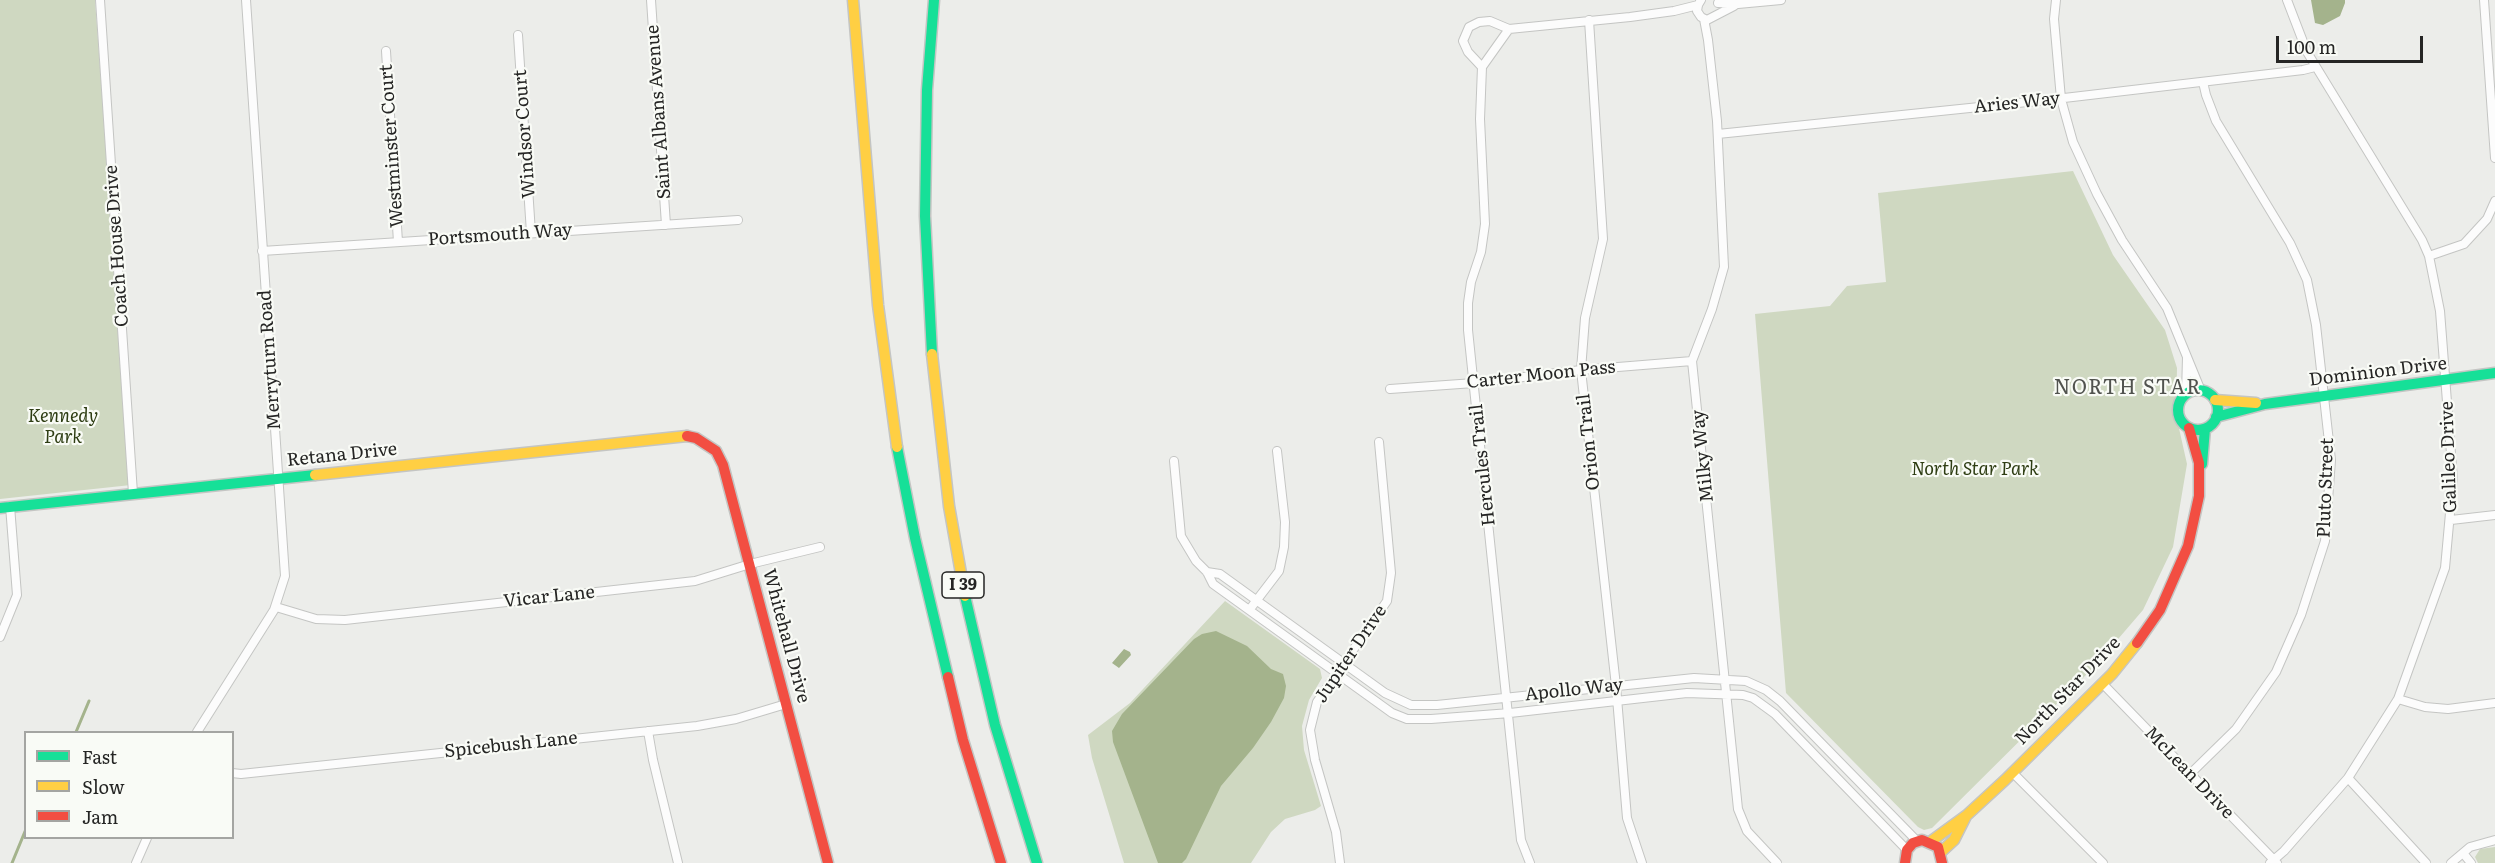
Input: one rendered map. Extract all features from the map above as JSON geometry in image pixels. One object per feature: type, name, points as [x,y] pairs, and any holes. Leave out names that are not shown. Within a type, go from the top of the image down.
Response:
[{"type":"main road","name":"I 39","points":[[853,0],[878,305],[896,444],[915,538],[961,729],[1001,863]]},
{"type":"main road","name":"I 39","points":[[934,0],[927,90],[925,216],[928,312],[936,406],[949,506],[969,622],[995,725],[1036,863]]},
{"type":"main road","name":"Dominion Drive","points":[[2216,417],[2265,404],[2495,373]]},
{"type":"main road","points":[[2201,391],[2215,400],[2216,417],[2205,429],[2189,428],[2180,420],[2178,409],[2186,394],[2201,391]]},
{"type":"main road","name":"Dominion Drive","points":[[2215,400],[2265,404]]},
{"type":"main road","name":"North Star Drive","points":[[2189,428],[2200,473]]},
{"type":"main road","name":"North Star Drive","points":[[1930,842],[1966,814],[2012,772],[2102,683],[2148,629],[2171,589],[2190,538],[2199,496],[2205,429]]},
{"type":"main road","name":"Retana Drive","points":[[5,507],[687,436]]},
{"type":"main road","name":"Whitehall Drive","points":[[687,436],[710,446],[721,457],[828,863]]},
{"type":"main road","name":"North Star Drive","points":[[1941,857],[1954,840],[1966,814]]},
{"type":"main road","points":[[1905,863],[1907,850],[1917,842],[1930,842],[1941,857]]},
{"type":"street","name":"Coach House Drive","points":[[99,0],[133,493]]},
{"type":"street","name":"Merryturn Road","points":[[198,731],[276,607],[285,576],[246,0]]},
{"type":"street","name":"Saint Albans Avenue","points":[[651,0],[666,225]]},
{"type":"street","points":[[1718,13],[1716,2],[1738,4],[1781,0]]},
{"type":"street","points":[[2050,0],[2054,19],[2061,99],[2073,142],[2122,240],[2167,308],[2201,391]]},
{"type":"street","points":[[2054,19],[2056,0]]},
{"type":"street","name":"Galileo Drive","points":[[2274,862],[2348,778],[2398,699],[2445,568],[2453,480],[2440,311],[2429,256],[2422,240],[2315,67],[2298,32],[2287,0]]},
{"type":"street","points":[[2484,0],[2495,158]]},
{"type":"street","points":[[1509,29],[1482,67],[1468,52],[1463,41],[1468,27],[1490,21],[1509,29],[1674,11],[1700,2]]},
{"type":"street","name":"Milky Way","points":[[1700,2],[1708,40],[1718,135],[1724,267],[1712,309],[1692,361],[1740,819],[1747,831],[1777,863]]},
{"type":"street","points":[[1674,11],[1704,18],[1738,4]]},
{"type":"street","name":"Orion Trail","points":[[1589,20],[1603,239],[1585,318],[1581,370],[1616,686],[1627,818],[1642,863]]},
{"type":"street","name":"Windsor Court","points":[[518,35],[531,233]]},
{"type":"street","name":"Westminster Court","points":[[386,51],[398,242]]},
{"type":"street","name":"Hercules Trail","points":[[1482,67],[1480,119],[1485,224],[1483,246],[1471,282],[1468,330],[1521,840],[1530,863]]},
{"type":"street","name":"Aries Way","points":[[1718,135],[2061,99],[2315,67]]},
{"type":"street","name":"Pluto Street","points":[[2190,774],[2236,729],[2276,672],[2301,615],[2325,541],[2331,460],[2316,326],[2307,280],[2290,243],[2221,130],[2205,95],[2204,82]]},
{"type":"street","points":[[2429,256],[2464,244],[2487,219],[2495,201]]},
{"type":"street","name":"Portsmouth Way","points":[[262,251],[738,220]]},
{"type":"street","points":[[2186,352],[2186,394]]},
{"type":"street","name":"Carter Moon Pass","points":[[1390,389],[1692,361]]},
{"type":"street","name":"Jupiter Drive","points":[[1340,863],[1336,832],[1315,760],[1310,730],[1317,702],[1388,601],[1391,573],[1379,442]]},
{"type":"street","points":[[1250,609],[1279,571],[1284,547],[1285,522],[1277,451]]},
{"type":"street","name":"Apollo Way","points":[[1174,461],[1181,536],[1213,584],[1384,709],[1407,718],[1431,719],[1509,713],[1687,693],[1727,693],[1753,698],[1775,714],[1907,850]]},
{"type":"street","points":[[0,637],[17,596],[5,507]]},
{"type":"street","points":[[2451,520],[2495,515]]},
{"type":"street","name":"Vicar Lane","points":[[276,607],[316,619],[345,620],[694,581],[750,564],[820,547]]},
{"type":"street","name":"Apollo Way","points":[[1207,572],[1220,574],[1394,699],[1412,705],[1508,698],[1694,678],[1746,681],[1766,690],[1780,701],[1917,842]]},
{"type":"street","name":"McLean Drive","points":[[2102,683],[2274,862]]},
{"type":"street","points":[[2398,699],[2425,707],[2448,709],[2495,703]]},
{"type":"street","name":"Spicebush Lane","points":[[234,773],[648,731],[736,719],[786,704]]},
{"type":"street","points":[[648,731],[678,863]]},
{"type":"street","points":[[2012,772],[2103,863]]},
{"type":"street","points":[[2348,778],[2426,863]]},
{"type":"street","points":[[136,863],[146,839]]},
{"type":"street","points":[[2451,863],[2480,843],[2495,840]]},
{"type":"street","points":[[2463,854],[2471,863]]},
{"type":"green space","name":"Kennedy Park","points":[[0,0],[95,0],[131,485],[0,499]]},
{"type":"green space","name":"North Star Park","points":[[2073,171],[2113,255],[2165,330],[2177,368],[2176,415],[2187,464],[2173,547],[2143,610],[2094,667],[1932,828],[1924,830],[1918,827],[1786,693],[1755,314],[1830,306],[1847,286],[1886,282],[1878,193]]},
{"type":"green space","points":[[1225,601],[1320,669],[1322,678],[1309,700],[1302,726],[1304,750],[1321,806],[1285,819],[1271,832],[1251,863],[1124,863],[1092,758],[1088,735],[1130,703]]},
{"type":"green space","points":[[2495,847],[2495,863],[2478,863],[2475,857],[2480,849]]},
{"type":"shaded area","points":[[2311,0],[2345,0],[2345,3],[2340,16],[2323,25],[2315,23]]},
{"type":"shaded area","points":[[1216,631],[1247,646],[1271,669],[1283,674],[1286,686],[1284,698],[1253,748],[1221,786],[1186,859],[1182,863],[1158,863],[1113,742],[1112,731],[1122,714],[1194,639],[1202,634]]},
{"type":"shaded area","points":[[1124,649],[1131,655],[1119,668],[1112,663]]},
{"type":"waterway","points":[[76,731],[89,701]]},
{"type":"waterway","points":[[12,863],[24,834]]},
{"type":"traffic: fast","points":[[932,354],[925,216],[927,90],[934,0]]},
{"type":"traffic: fast","points":[[2216,417],[2265,404],[2495,373]]},
{"type":"traffic: fast","points":[[2198,390],[2212,396],[2218,410],[2212,424],[2198,430],[2184,424],[2178,410],[2184,396],[2198,390]]},
{"type":"traffic: fast","points":[[2202,464],[2205,429]]},
{"type":"traffic: fast","points":[[897,447],[915,538],[948,677]]},
{"type":"traffic: fast","points":[[0,508],[315,475]]},
{"type":"traffic: fast","points":[[965,596],[995,725],[1037,863]]},
{"type":"traffic: slow","points":[[853,0],[878,305],[897,447]]},
{"type":"traffic: slow","points":[[932,354],[949,506],[965,596]]},
{"type":"traffic: slow","points":[[2215,400],[2256,403]]},
{"type":"traffic: slow","points":[[315,475],[687,436]]},
{"type":"traffic: slow","points":[[1930,842],[1967,815],[2005,780],[2112,674],[2137,643]]},
{"type":"traffic: slow","points":[[1941,852],[1954,840],[1966,816]]},
{"type":"traffic: jam","points":[[2137,643],[2160,610],[2188,546],[2199,496],[2199,463],[2189,428]]},
{"type":"traffic: jam","points":[[687,436],[696,438],[716,451],[723,465],[828,863]]},
{"type":"traffic: jam","points":[[948,677],[963,740],[1001,863]]},
{"type":"traffic: jam","points":[[1905,863],[1907,850],[1913,843],[1922,840],[1938,847],[1942,863]]},
{"type":"district","name":"NORTH STAR","points":[[2128,388]]}]
